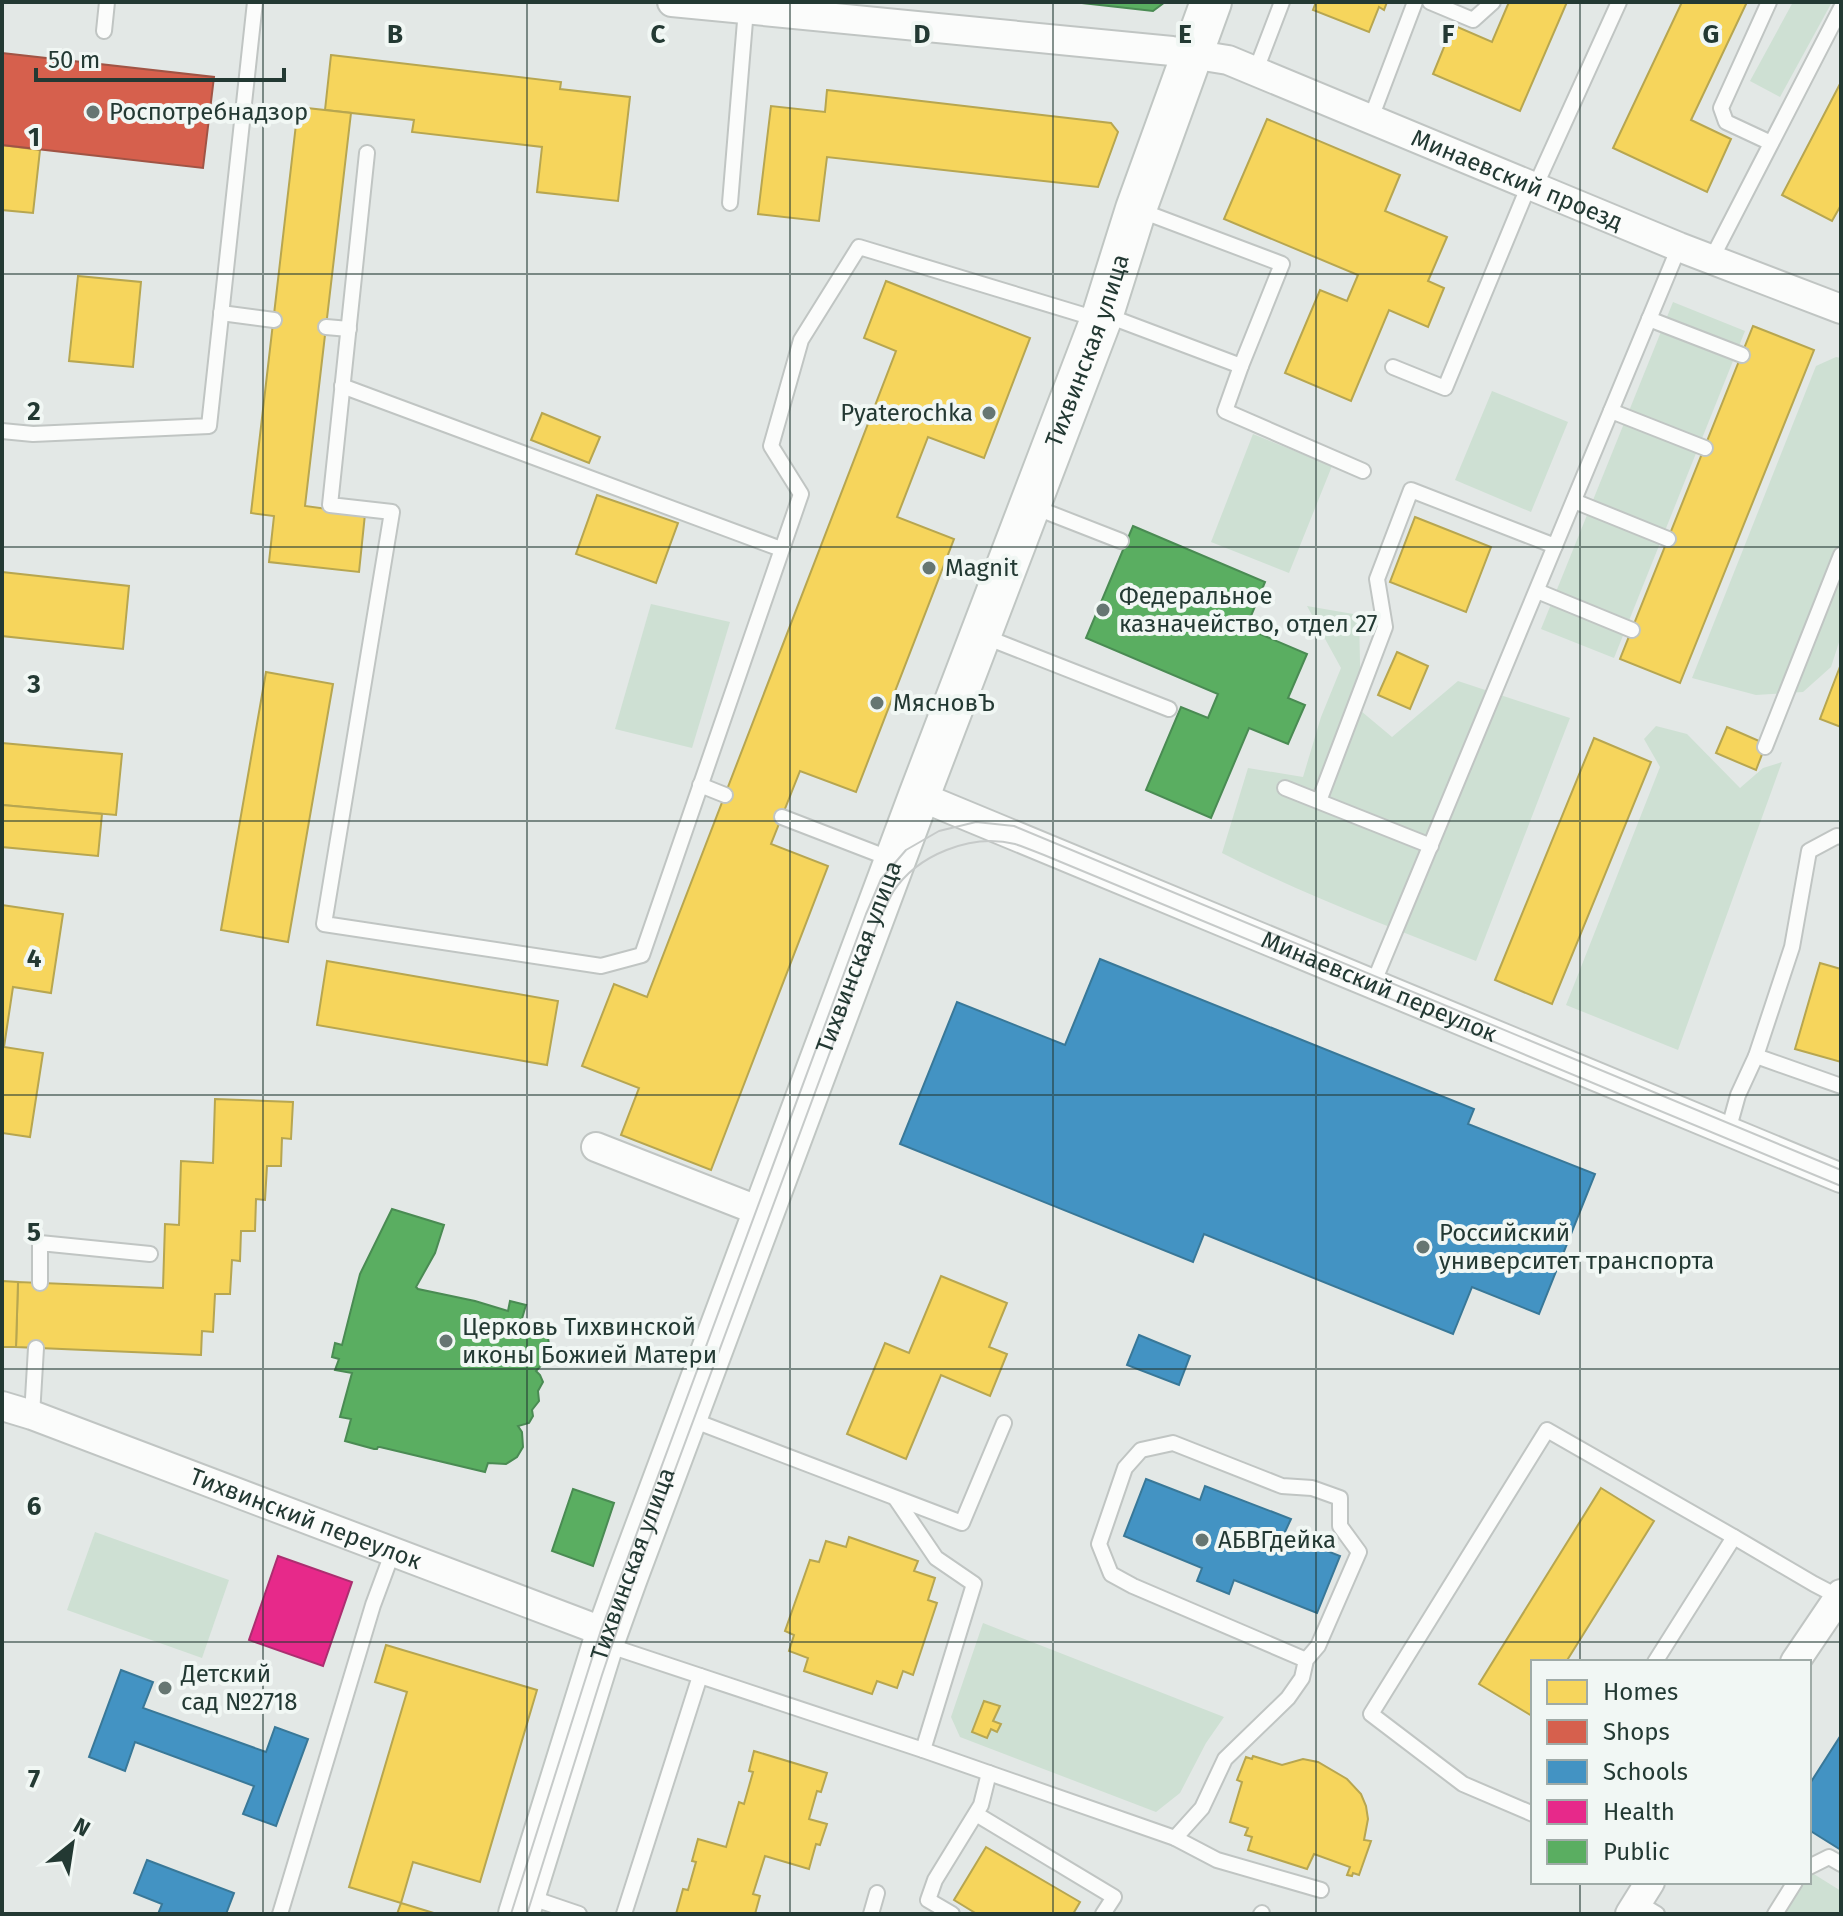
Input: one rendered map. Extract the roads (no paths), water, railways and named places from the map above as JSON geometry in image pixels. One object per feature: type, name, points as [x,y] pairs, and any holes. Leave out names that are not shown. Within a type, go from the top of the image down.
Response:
[{"type":"street","name":"Минаевский проезд","points":[[672,2],[746,9],[815,9],[1228,60],[1711,260],[1839,305]]},
{"type":"street","name":"Тихвинская улица","points":[[522,1905],[605,1638],[762,1212],[1102,317],[1136,209],[1211,2]]},
{"type":"street","name":"Минаевский переулок","points":[[919,796],[1841,1178]]},
{"type":"street","points":[[596,1147],[762,1212]]},
{"type":"street","name":"Тихвинский переулок","points":[[2,1406],[393,1551],[605,1638]]},
{"type":"street","points":[[1796,1660],[1840,1595]]},
{"type":"lane","points":[[104,31],[107,2]]},
{"type":"lane","points":[[2,431],[33,434],[209,426],[255,2]]},
{"type":"lane","points":[[1256,70],[1282,2]]},
{"type":"lane","points":[[1371,118],[1415,2]]},
{"type":"lane","points":[[1430,2],[1473,20],[1493,2]]},
{"type":"lane","points":[[1393,367],[1445,388],[1532,186],[1619,2]]},
{"type":"lane","points":[[1769,2],[1721,108],[1726,122],[1771,143]]},
{"type":"lane","points":[[1711,260],[1841,8]]},
{"type":"lane","points":[[730,203],[746,9]]},
{"type":"lane","points":[[367,153],[330,505],[392,512],[324,924],[601,966],[642,955],[801,494],[771,446],[801,340],[859,247],[1102,317],[1241,366]]},
{"type":"lane","points":[[1136,209],[1282,264],[1225,411],[1363,471]]},
{"type":"lane","points":[[1373,984],[1679,247]]},
{"type":"lane","points":[[221,313],[274,320]]},
{"type":"lane","points":[[1649,319],[1742,355]]},
{"type":"lane","points":[[326,327],[349,329]]},
{"type":"lane","points":[[342,386],[781,549]]},
{"type":"lane","points":[[1611,411],[1705,448]]},
{"type":"lane","points":[[1319,801],[1385,627],[1377,579],[1411,490],[1555,546]]},
{"type":"lane","points":[[1574,501],[1668,539]]},
{"type":"lane","points":[[1030,505],[1121,541]]},
{"type":"lane","points":[[1765,747],[1841,555]]},
{"type":"lane","points":[[1537,591],[1632,630]]},
{"type":"lane","points":[[980,635],[1169,709]]},
{"type":"lane","points":[[700,785],[725,795]]},
{"type":"lane","points":[[1285,788],[1431,846]]},
{"type":"lane","points":[[782,817],[896,860]]},
{"type":"lane","points":[[1728,1131],[1792,947],[1809,851],[1837,836],[1841,837]]},
{"type":"lane","points":[[1756,1056],[1841,1086]]},
{"type":"lane","points":[[40,1283],[40,1243],[150,1254]]},
{"type":"lane","points":[[32,1415],[36,1348]]},
{"type":"lane","points":[[686,1418],[962,1523],[1004,1423]]},
{"type":"lane","points":[[1531,1813],[1463,1784],[1371,1714],[1547,1430],[1814,1584],[1840,1595]]},
{"type":"lane","points":[[1175,1838],[1202,1808],[1225,1759],[1288,1698],[1302,1678],[1306,1660],[1318,1646],[1359,1552],[1340,1526],[1340,1498],[1312,1488],[1282,1486],[1173,1443],[1141,1450],[1125,1468],[1099,1544],[1111,1574],[1306,1660]]},
{"type":"lane","points":[[896,1499],[936,1558],[974,1584],[923,1750]]},
{"type":"lane","points":[[1656,1660],[1734,1537]]},
{"type":"lane","points":[[280,1914],[369,1619],[393,1551]]},
{"type":"lane","points":[[605,1638],[700,1676],[1175,1838],[1217,1860],[1321,1890]]},
{"type":"lane","points":[[624,1914],[700,1676]]},
{"type":"lane","points":[[952,1914],[928,1900],[935,1880],[981,1805],[989,1773]]},
{"type":"lane","points":[[976,1814],[1114,1897],[1103,1914]]},
{"type":"lane","points":[[1811,1866],[1829,1857],[1841,1864]]},
{"type":"lane","points":[[1775,1914],[1794,1884]]},
{"type":"lane","points":[[871,1914],[877,1893]]},
{"type":"lane","points":[[522,1905],[579,1914]]},
{"type":"tram line","points":[[511,1914],[601,1630],[866,914],[881,879],[906,850],[939,831],[976,822],[1014,826],[1841,1170]]},
{"type":"tram line","points":[[527,1914],[633,1583],[879,920],[903,879],[931,858],[946,850],[981,842],[998,841],[1022,846],[1841,1186]]},
{"type":"place","name":"Роспотребнадзор","points":[[93,112]]},
{"type":"place","name":"Pyaterochka","points":[[989,413]]},
{"type":"place","name":"Magnit","points":[[929,568]]},
{"type":"place","name":"Федеральное казначейство, отдел 27","points":[[1103,610]]},
{"type":"place","name":"МясновЪ","points":[[877,703]]},
{"type":"place","name":"Российский университет транспорта","points":[[1423,1247]]},
{"type":"place","name":"Церковь Тихвинской иконы Божией Матери","points":[[446,1341]]},
{"type":"place","name":"АБВГдейка","points":[[1202,1540]]},
{"type":"place","name":"Детский сад №2718","points":[[165,1688]]}]
